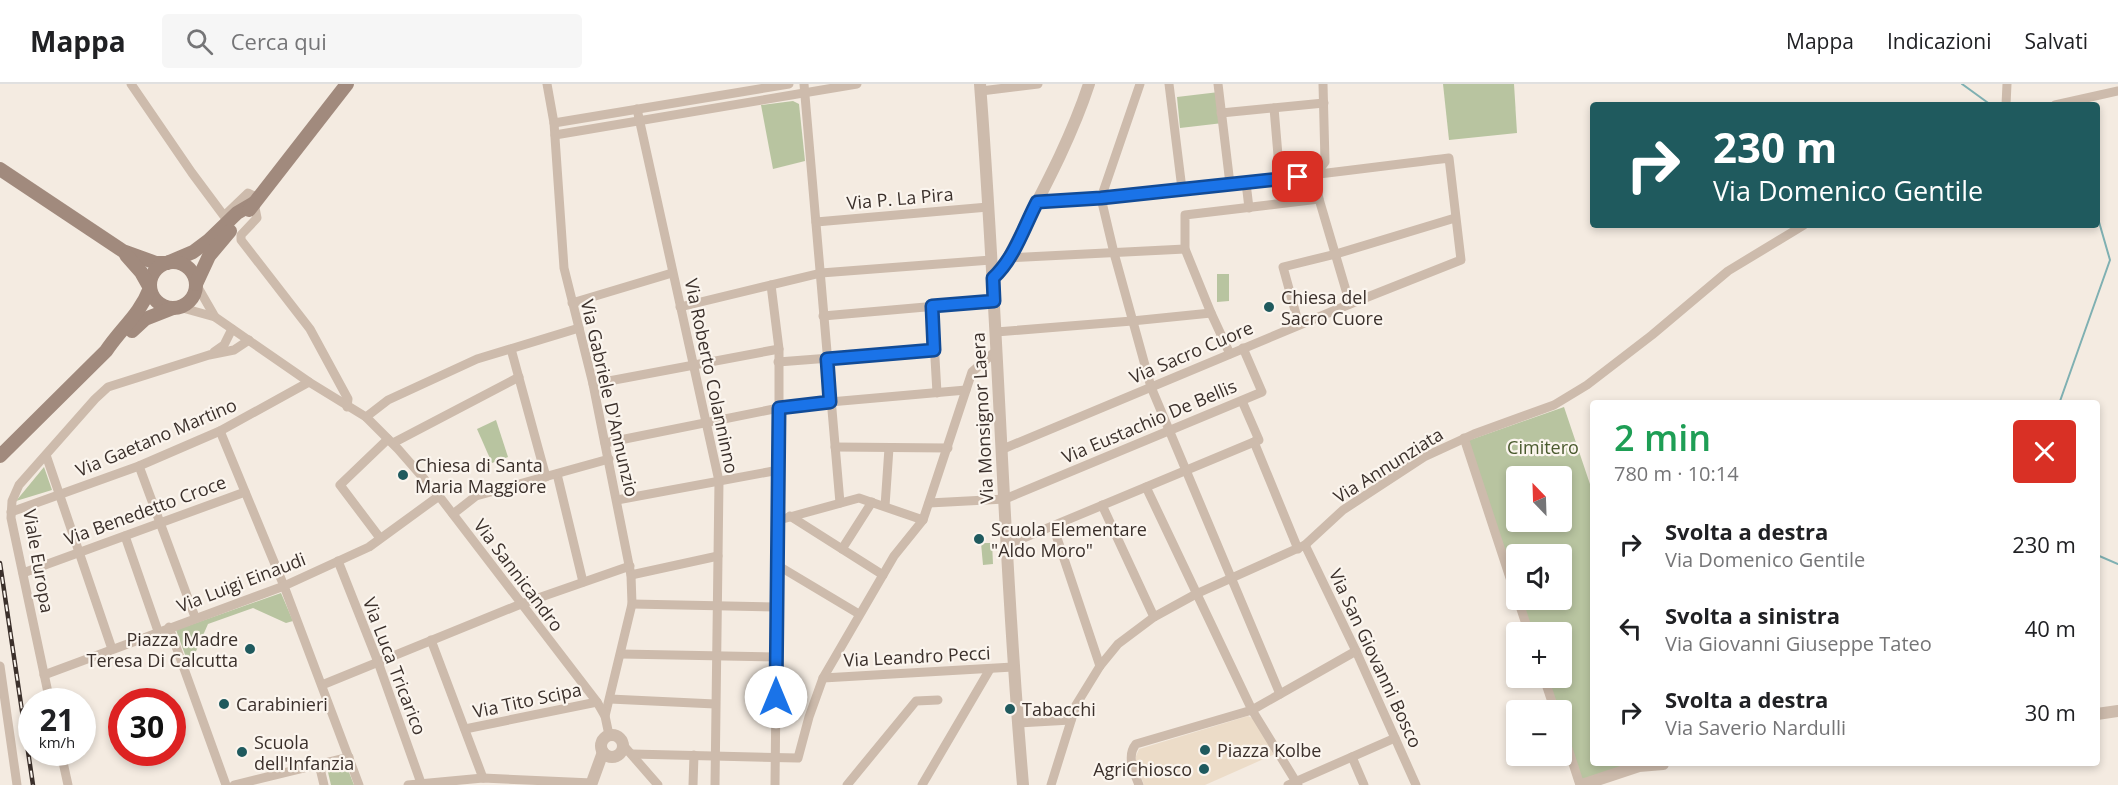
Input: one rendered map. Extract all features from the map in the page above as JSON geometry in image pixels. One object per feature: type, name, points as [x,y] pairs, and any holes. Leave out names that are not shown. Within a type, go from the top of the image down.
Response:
[{"type":"main road","points":[[106,351],[121,342],[146,319],[176,308],[191,299],[209,256],[243,218],[347,84]]},
{"type":"main road","points":[[0,169],[123,251],[147,261],[180,264],[186,267],[196,284]]},
{"type":"main road","points":[[0,456],[106,351],[116,335],[138,313],[150,288],[152,275],[161,266],[193,252],[237,213],[256,200]]},
{"type":"main road","points":[[123,251],[141,272],[156,300],[166,307],[176,308]]},
{"type":"street","points":[[131,84],[224,216],[248,193],[256,200],[257,218],[241,235],[241,240],[310,329],[348,399],[347,407]]},
{"type":"street","name":"Via Gabriele D'Annunzio","points":[[548,84],[554,123],[564,268],[609,459],[630,571],[632,604],[605,716]]},
{"type":"street","points":[[554,123],[789,84]]},
{"type":"street","points":[[555,135],[805,88],[857,84]]},
{"type":"street","points":[[980,87],[1038,84]]},
{"type":"street","points":[[993,278],[1008,258],[1037,202],[1074,125],[1089,84]]},
{"type":"street","points":[[1140,84],[1101,198],[1151,387],[1280,694]]},
{"type":"street","points":[[1169,84],[1182,189]]},
{"type":"street","points":[[1218,84],[1230,184]]},
{"type":"street","points":[[1323,84],[1325,162],[1315,175],[1319,199],[1350,304]]},
{"type":"street","points":[[2006,102],[2007,84]]},
{"type":"street","name":"Via Monsignor Laera","points":[[980,87],[1003,449],[1013,667],[1023,785]]},
{"type":"street","points":[[805,88],[840,503]]},
{"type":"street","points":[[2068,102],[2118,91]]},
{"type":"street","points":[[1221,112],[1324,103]]},
{"type":"street","points":[[1274,108],[1280,179]]},
{"type":"street","name":"Via Roberto Colanninno","points":[[637,109],[719,480],[715,785]]},
{"type":"street","points":[[1037,202],[1101,198],[1246,183],[1449,158],[1455,218],[1336,254],[1284,267],[1299,325]]},
{"type":"street","points":[[1246,183],[1249,208]]},
{"type":"street","points":[[1230,354],[1185,249],[1185,215],[1319,199]]},
{"type":"street","name":"Via P. La Pira","points":[[816,222],[988,207]]},
{"type":"street","name":"Via Sacro Cuore","points":[[1003,449],[1243,348],[1461,260],[1455,218]]},
{"type":"street","name":"Via Annunziata","points":[[1051,785],[1076,705],[1100,666],[1118,644],[1154,617],[1196,594],[1301,547],[1360,497],[1424,457],[1464,438],[1542,411],[1587,385],[1728,271],[1799,228]]},
{"type":"street","points":[[1008,258],[1185,249]]},
{"type":"street","points":[[680,307],[821,273],[991,260]]},
{"type":"street","points":[[572,303],[672,273]]},
{"type":"street","points":[[196,284],[215,317]]},
{"type":"street","points":[[771,285],[778,349],[779,408],[775,785]]},
{"type":"street","points":[[823,316],[994,301]]},
{"type":"street","points":[[932,306],[937,393]]},
{"type":"street","points":[[176,308],[215,317]]},
{"type":"street","points":[[996,332],[1211,313]]},
{"type":"street","name":"Via Sannicandro","points":[[215,317],[309,382],[366,417],[390,441],[439,496],[597,702],[605,716],[609,735]]},
{"type":"street","points":[[366,417],[388,400],[477,359],[579,328]]},
{"type":"street","name":"Viale Europa","points":[[209,355],[224,345],[232,329]]},
{"type":"street","name":"Viale Europa","points":[[47,688],[11,512],[12,501],[19,486],[108,387],[209,355],[234,350],[249,340]]},
{"type":"street","name":"Via Eustachio De Bellis","points":[[929,503],[1005,499],[1262,392],[1243,348]]},
{"type":"street","points":[[511,349],[546,477]]},
{"type":"street","points":[[592,384],[778,349]]},
{"type":"street","points":[[778,362],[934,350]]},
{"type":"street","points":[[603,752],[614,757],[628,750],[715,756],[798,758],[823,678],[894,556],[923,520],[972,372],[997,350]]},
{"type":"street","points":[[380,538],[340,485],[390,441],[519,377]]},
{"type":"street","name":"Via Gaetano Martino","points":[[11,512],[139,466],[220,431],[309,382]]},
{"type":"street","points":[[605,443],[779,408],[966,390]]},
{"type":"street","name":"Via San Giovanni Bosco","points":[[1242,401],[1259,440],[1254,442],[1301,547],[1356,651],[1416,785]]},
{"type":"street","points":[[220,431],[284,586],[359,785]]},
{"type":"street","points":[[1464,438],[1506,565]]},
{"type":"street","points":[[1007,545],[1254,442]]},
{"type":"street","points":[[835,447],[948,448]]},
{"type":"street","points":[[885,506],[890,447]]},
{"type":"street","points":[[46,455],[112,649]]},
{"type":"street","points":[[453,514],[476,496],[609,459]]},
{"type":"street","points":[[139,466],[195,617]]},
{"type":"street","points":[[617,500],[779,470]]},
{"type":"street","points":[[556,474],[583,582]]},
{"type":"street","points":[[1146,487],[1252,710],[1294,784],[1395,738]]},
{"type":"street","name":"Via Benedetto Croce","points":[[23,573],[245,492]]},
{"type":"street","name":"Via Luigi Einaudi","points":[[44,675],[195,617],[284,586],[369,547],[439,496]]},
{"type":"street","points":[[779,520],[859,498],[923,520]]},
{"type":"street","points":[[842,549],[872,502]]},
{"type":"street","points":[[1102,506],[1154,617]]},
{"type":"street","points":[[790,516],[883,575]]},
{"type":"street","points":[[1053,526],[1100,666]]},
{"type":"street","points":[[125,536],[158,632]]},
{"type":"street","points":[[322,685],[520,604],[583,582],[630,571],[718,556]]},
{"type":"street","name":"Via Luca Tricarico","points":[[338,561],[378,662],[421,783]]},
{"type":"street","points":[[777,565],[859,614]]},
{"type":"street","points":[[632,604],[777,607]]},
{"type":"street","points":[[169,627],[226,785]]},
{"type":"street","points":[[431,640],[483,778]]},
{"type":"street","points":[[1139,785],[1130,757],[1131,750],[1136,744],[1252,710],[1356,651]]},
{"type":"street","points":[[621,654],[777,657]]},
{"type":"street","points":[[0,666],[17,785]]},
{"type":"street","name":"Via Leandro Pecci","points":[[823,678],[1013,667]]},
{"type":"street","points":[[925,784],[990,669]]},
{"type":"street","points":[[610,699],[715,704]]},
{"type":"street","points":[[847,785],[916,701],[938,700]]},
{"type":"street","name":"Via Tito Scipa","points":[[465,729],[597,702]]},
{"type":"street","points":[[2100,714],[2118,711]]},
{"type":"street","points":[[1017,723],[1071,720]]},
{"type":"street","points":[[408,785],[483,778],[591,784],[603,752],[602,741],[609,735],[621,738],[628,750],[658,785]]},
{"type":"street","points":[[693,785],[694,755]]},
{"type":"street","points":[[234,785],[349,757]]},
{"type":"street","points":[[1352,757],[1364,785]]},
{"type":"street","points":[[1572,759],[1581,785],[1639,766]]},
{"type":"street","points":[[320,764],[324,785]]},
{"type":"street","points":[[64,766],[68,785]]},
{"type":"green space","points":[[1443,84],[1514,84],[1517,133],[1449,140]]},
{"type":"green space","points":[[1219,92],[1223,123],[1180,128],[1177,97]]},
{"type":"green space","points":[[793,101],[799,104],[805,161],[773,169],[761,105]]},
{"type":"green space","points":[[1217,274],[1229,274],[1229,301],[1217,302]]},
{"type":"green space","name":"Cimitero","points":[[1564,407],[1590,484],[1590,766],[1623,766],[1582,780],[1572,750],[1572,700],[1554,700],[1550,688],[1572,688],[1572,622],[1528,622],[1524,610],[1572,610],[1572,544],[1506,544],[1506,557],[1467,441]]},
{"type":"green space","points":[[496,420],[508,457],[492,463],[477,429]]},
{"type":"green space","points":[[44,467],[52,490],[16,501]]},
{"type":"green space","points":[[981,543],[992,543],[993,564],[983,565]]},
{"type":"green space","points":[[281,593],[293,621],[286,623],[253,608],[208,624],[193,658],[187,660],[176,630]]},
{"type":"green space","points":[[345,762],[354,785],[331,785],[327,768]]},
{"type":"shaded area","name":"Piazza Kolbe","points":[[1248,716],[1254,719],[1275,754],[1205,785],[1144,785],[1136,763],[1139,749]]},
{"type":"waterway","points":[[1962,84],[1987,102]]},
{"type":"waterway","points":[[2060,400],[2110,260],[2100,225]]},
{"type":"waterway","points":[[2100,556],[2118,564]]},
{"type":"railway","points":[[0,563],[33,785]]},
{"type":"place","name":"Chiesa del Sacro Cuore","points":[[1269,307]]},
{"type":"place","name":"Chiesa di Santa Maria Maggiore","points":[[403,475]]},
{"type":"place","name":"Scuola Elementare \"Aldo Moro\"","points":[[979,539]]},
{"type":"place","name":"Piazza Madre Teresa Di Calcutta","points":[[250,649]]},
{"type":"place","name":"Carabinieri","points":[[224,704]]},
{"type":"place","name":"Tabacchi","points":[[1010,709]]},
{"type":"place","name":"Piazza Kolbe","points":[[1205,750]]},
{"type":"place","name":"Scuola dell'Infanzia","points":[[242,752]]},
{"type":"place","name":"AgriChiosco","points":[[1204,769]]},
{"type":"route","points":[[776,697],[779,408],[830,402],[827,359],[934,350],[932,306],[994,301],[993,278],[1008,258],[1037,202],[1101,198],[1298,177]]}]
